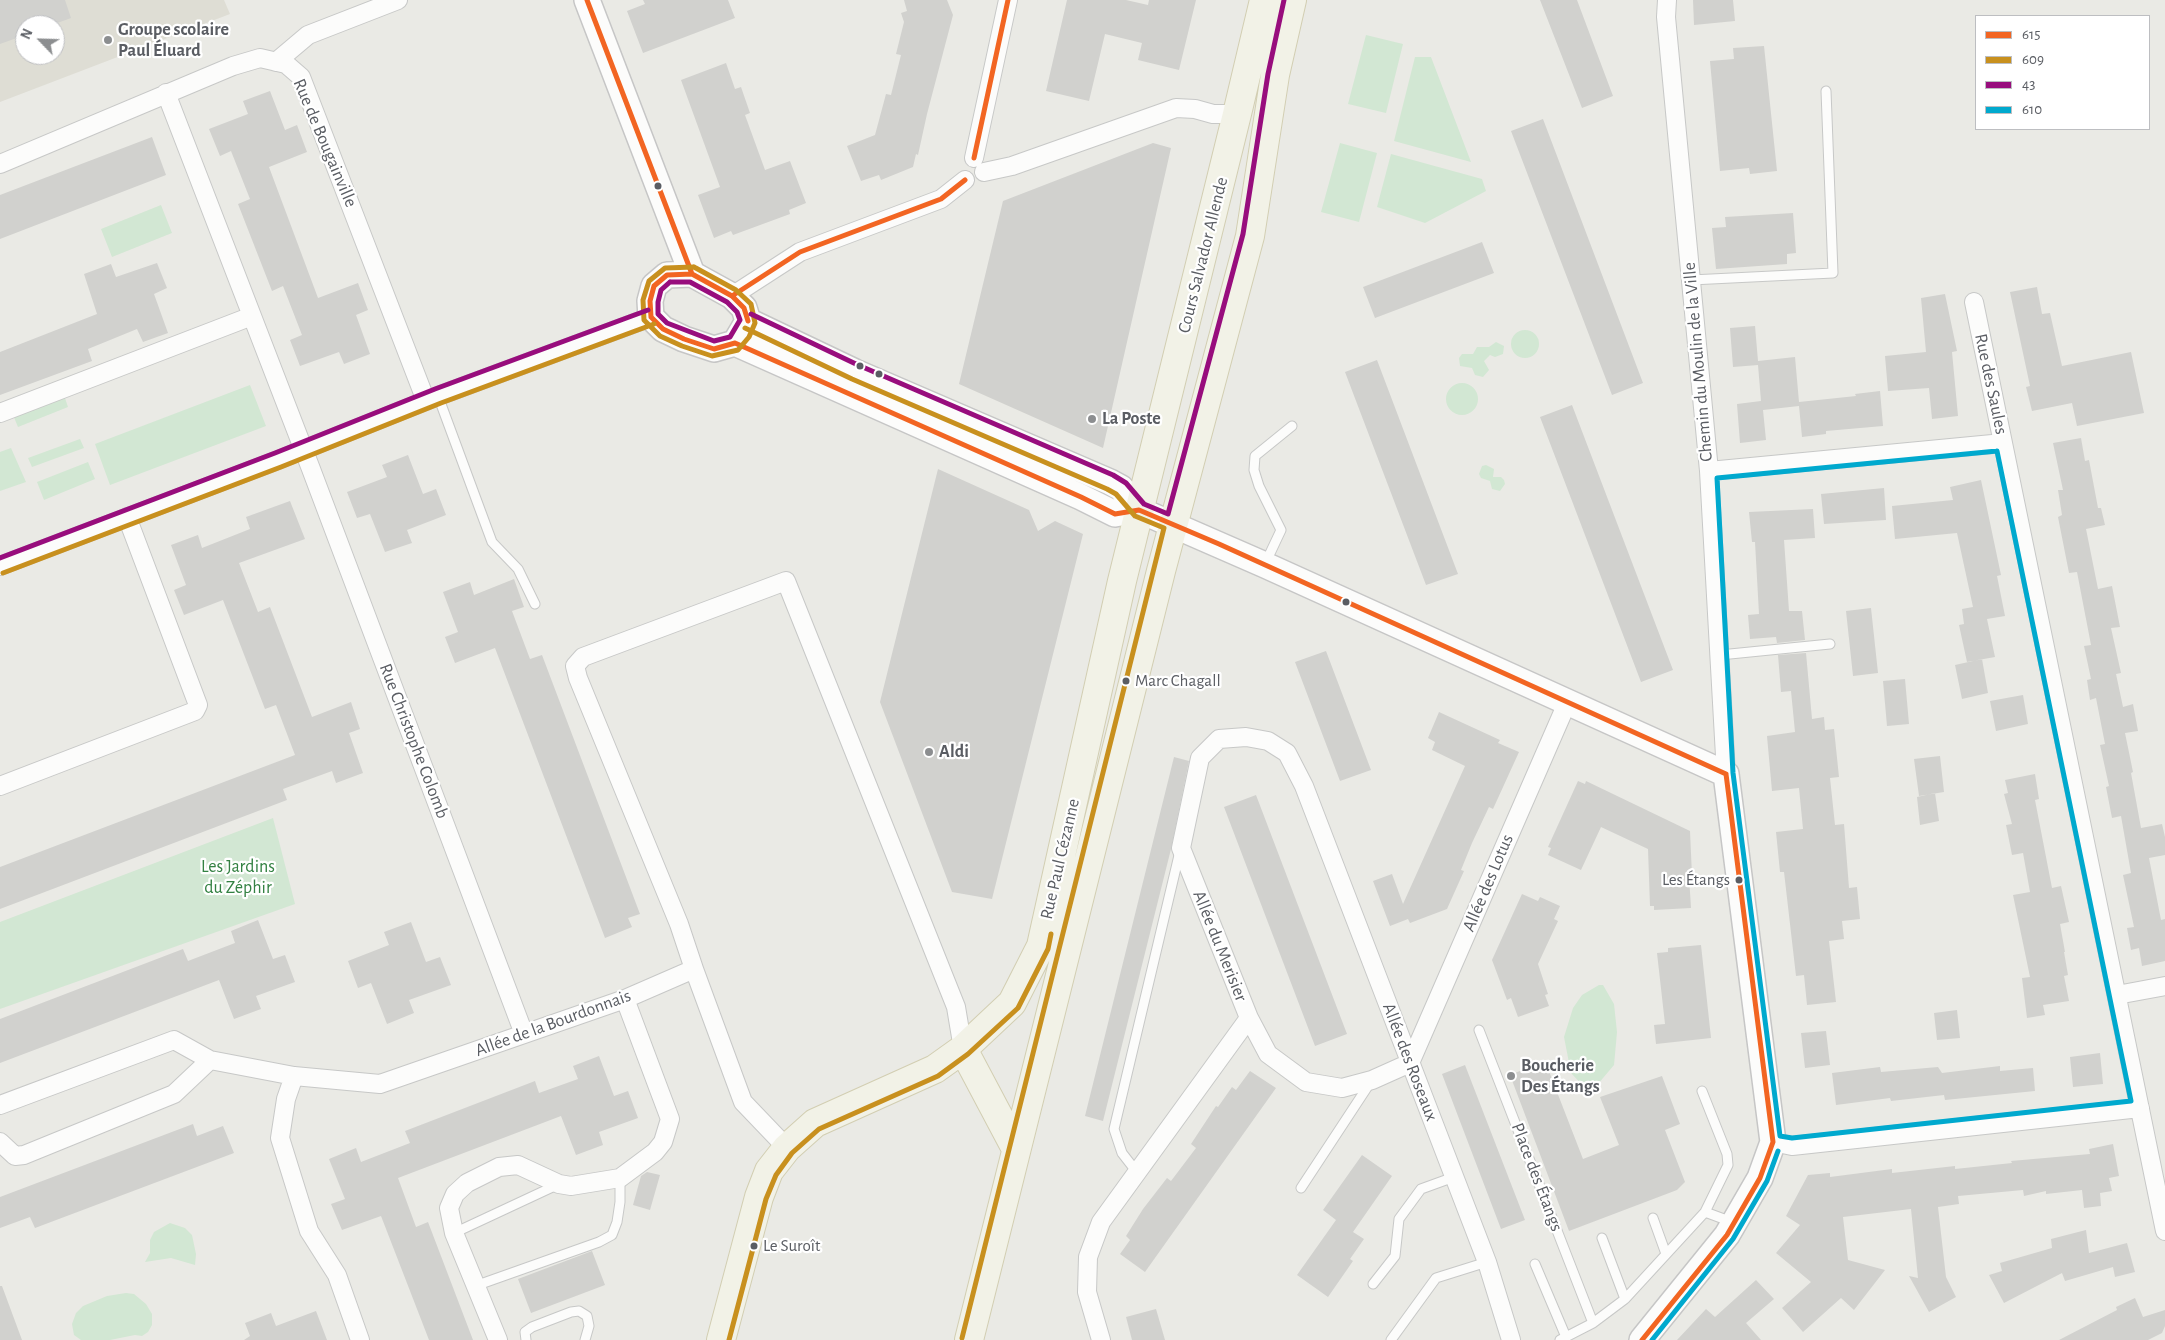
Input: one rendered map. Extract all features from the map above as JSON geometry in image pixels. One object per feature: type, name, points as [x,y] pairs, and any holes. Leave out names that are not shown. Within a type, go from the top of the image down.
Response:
[{"type":"main road","name":"Cours Salvador Allende","points":[[1138,510],[1264,0]]},
{"type":"main road","name":"Cours Salvador Allende","points":[[970,1340],[1173,524],[1250,236],[1276,74],[1292,0]]},
{"type":"main road","name":"Rue Paul Cézanne","points":[[721,1340],[758,1197],[769,1171],[787,1148],[815,1123],[935,1070],[963,1050],[1012,1003],[1041,946],[1138,510]]},
{"type":"main road","points":[[963,1050],[1016,1149]]},
{"type":"street","points":[[276,62],[308,35],[398,0]]},
{"type":"street","points":[[587,0],[692,274]]},
{"type":"street","points":[[974,158],[1008,0]]},
{"type":"street","name":"Chemin du Moulin de la Ville","points":[[1642,1340],[1735,1224],[1760,1178],[1773,1142],[1726,774],[1722,730],[1720,655],[1709,471],[1666,17],[1667,0]]},
{"type":"street","name":"Rue de Bougainville","points":[[0,164],[233,66],[260,58],[286,64],[300,77],[432,398]]},
{"type":"street","name":"Rue Christophe Colomb","points":[[166,93],[303,448],[524,1034]]},
{"type":"street","points":[[732,296],[800,252],[941,199],[965,180],[976,181],[984,172],[1012,166],[1176,108],[1195,109],[1213,114],[1237,114]]},
{"type":"street","points":[[965,180],[960,173],[960,165],[966,159],[974,158],[981,161],[984,172]]},
{"type":"street","points":[[736,343],[748,322],[744,308],[732,296],[692,274],[667,275],[654,286],[650,301],[650,317],[663,329],[677,336],[714,349],[736,343],[1115,514],[1138,510],[1173,524],[1726,774]]},
{"type":"street","name":"Rue des Saules","points":[[1974,302],[2165,1231]]},
{"type":"street","points":[[0,413],[252,316]]},
{"type":"street","points":[[0,566],[432,398],[650,317]]},
{"type":"street","points":[[748,322],[872,380],[1110,482],[1122,488],[1138,510]]},
{"type":"street","points":[[1709,471],[2003,443]]},
{"type":"street","points":[[0,786],[195,711],[198,705],[127,517]]},
{"type":"street","points":[[787,1148],[743,1102],[679,924],[578,678],[575,666],[583,657],[786,581],[956,1007],[963,1050]]},
{"type":"street","name":"Allée des Lotus","points":[[1410,1063],[1566,703]]},
{"type":"street","name":"Allée des Roseaux","points":[[1181,848],[1200,758],[1218,739],[1246,737],[1268,741],[1287,753],[1304,786],[1487,1262],[1511,1340]]},
{"type":"street","name":"Allée du Merisier","points":[[1101,1340],[1087,1292],[1088,1257],[1102,1222],[1136,1171],[1249,1018],[1181,848]]},
{"type":"street","name":"Allée de la Bourdonnais","points":[[0,1104],[174,1040],[210,1060],[294,1076],[380,1084],[625,999],[694,969]]},
{"type":"street","points":[[2117,995],[2165,986]]},
{"type":"street","points":[[498,1340],[454,1233],[450,1208],[455,1194],[467,1183],[484,1172],[499,1167],[518,1165],[559,1184],[571,1186],[620,1178],[655,1152],[663,1142],[670,1119],[625,999]]},
{"type":"street","points":[[1249,1018],[1268,1054],[1306,1082],[1342,1088],[1372,1080],[1410,1063]]},
{"type":"street","points":[[0,1142],[15,1156],[24,1155],[174,1094],[210,1060]]},
{"type":"street","points":[[294,1076],[286,1099],[280,1138],[309,1231],[337,1275],[360,1340]]},
{"type":"street","points":[[1773,1142],[1792,1146],[2140,1108]]},
{"type":"lane","points":[[1691,280],[1833,273],[1826,91]]},
{"type":"lane","points":[[432,398],[492,542],[518,568],[535,604]]},
{"type":"lane","points":[[1265,565],[1281,530],[1254,470],[1255,456],[1292,426]]},
{"type":"lane","points":[[1720,655],[1830,644]]},
{"type":"lane","points":[[1136,1171],[1122,1152],[1114,1130],[1181,848]]},
{"type":"lane","name":"Place des Étangs","points":[[1480,1030],[1593,1323]]},
{"type":"lane","points":[[1301,1188],[1372,1080]]},
{"type":"lane","points":[[1535,1264],[1563,1338],[1593,1323],[1625,1299],[1704,1212],[1728,1165],[1727,1154],[1702,1091]]},
{"type":"lane","points":[[1373,1284],[1395,1256],[1399,1218],[1421,1189],[1454,1177]]},
{"type":"lane","points":[[475,1286],[599,1242],[612,1235],[617,1222],[620,1202],[620,1178]]},
{"type":"lane","points":[[454,1233],[559,1184]]},
{"type":"lane","points":[[1704,1212],[1735,1224]]},
{"type":"lane","points":[[1653,1218],[1666,1254]]},
{"type":"lane","points":[[1602,1238],[1625,1299]]},
{"type":"lane","points":[[1391,1340],[1436,1278],[1487,1262]]},
{"type":"lane","points":[[526,1340],[525,1332],[532,1327],[571,1312],[579,1311],[587,1316],[589,1326],[585,1340]]},
{"type":"shaded area","name":"Groupe scolaire Paul Éluard","points":[[0,0],[224,0],[230,14],[0,102]]},
{"type":"green space","points":[[1366,35],[1403,44],[1386,113],[1348,104]]},
{"type":"green space","points":[[1415,57],[1431,57],[1471,162],[1394,141]]},
{"type":"green space","points":[[1340,143],[1377,153],[1359,222],[1321,212]]},
{"type":"green space","points":[[1391,154],[1482,179],[1486,191],[1425,223],[1377,207]]},
{"type":"green space","points":[[161,205],[172,233],[112,257],[101,229]]},
{"type":"green space","points":[[1525,330],[1535,334],[1539,344],[1535,354],[1525,358],[1515,354],[1511,344],[1515,334]]},
{"type":"green space","points":[[1496,342],[1504,346],[1503,354],[1495,357],[1490,355],[1484,361],[1489,370],[1483,377],[1475,375],[1472,368],[1460,366],[1459,358],[1462,354],[1473,354],[1477,347],[1489,347]]},
{"type":"green space","points":[[1462,383],[1468,384],[1473,388],[1477,393],[1477,405],[1473,410],[1468,414],[1462,415],[1456,414],[1451,410],[1447,405],[1446,399],[1447,393],[1451,388],[1456,384]]},
{"type":"green space","points":[[250,385],[266,426],[110,485],[95,444]]},
{"type":"green space","points":[[64,395],[68,407],[18,427],[13,415]]},
{"type":"green space","points":[[80,439],[84,448],[32,467],[28,458]]},
{"type":"green space","points":[[11,448],[26,482],[0,491],[0,452]]},
{"type":"green space","points":[[88,462],[95,479],[44,500],[37,482]]},
{"type":"green space","points":[[1486,465],[1494,469],[1493,477],[1501,477],[1504,480],[1505,484],[1500,491],[1492,489],[1490,481],[1481,478],[1479,474],[1482,466]]},
{"type":"green space","name":"Les Jardins du Zéphir","points":[[273,818],[295,904],[0,1009],[0,922]]},
{"type":"green space","points":[[1599,985],[1603,985],[1614,1004],[1617,1032],[1614,1065],[1598,1084],[1584,1087],[1571,1073],[1564,1037],[1573,1008],[1582,995]]},
{"type":"green space","points":[[170,1223],[185,1228],[192,1235],[196,1254],[195,1265],[171,1258],[145,1262],[150,1253],[150,1240],[154,1232]]},
{"type":"green space","points":[[126,1293],[134,1294],[146,1304],[152,1314],[152,1325],[148,1332],[142,1336],[135,1335],[110,1340],[81,1340],[74,1335],[72,1324],[76,1313],[83,1306],[107,1296]]},
{"type":"building","points":[[0,0],[65,0],[71,18],[65,20],[65,15],[15,15],[15,39],[0,44]]},
{"type":"building","points":[[643,0],[728,0],[735,18],[643,53],[627,11],[645,4]]},
{"type":"building","points":[[904,0],[947,0],[953,15],[918,155],[916,154],[913,167],[881,180],[879,175],[861,181],[847,146],[875,135],[886,94],[891,95],[901,55],[896,54],[904,22],[901,13],[907,11]]},
{"type":"building","points":[[1067,0],[1126,0],[1148,5],[1149,0],[1196,0],[1179,70],[1138,60],[1142,43],[1105,34],[1089,101],[1046,91]]},
{"type":"building","points":[[1540,0],[1577,0],[1613,96],[1582,108]]},
{"type":"building","points":[[1693,0],[1733,0],[1735,21],[1694,25]]},
{"type":"building","points":[[1764,46],[1777,171],[1750,174],[1749,168],[1720,171],[1710,61],[1734,59],[1733,48]]},
{"type":"building","points":[[726,63],[735,89],[741,87],[750,113],[745,115],[765,170],[790,161],[806,203],[789,210],[790,214],[733,235],[731,231],[714,238],[698,195],[720,187],[681,80]]},
{"type":"building","points":[[270,91],[285,130],[297,125],[307,152],[269,167],[318,298],[358,283],[368,310],[356,315],[370,354],[344,364],[339,352],[300,366],[290,340],[302,335],[283,286],[272,291],[238,204],[250,199],[231,151],[220,156],[209,129],[248,114],[243,101]]},
{"type":"building","points":[[1543,119],[1643,383],[1612,395],[1511,131]]},
{"type":"building","points":[[152,137],[166,175],[0,239],[0,195]]},
{"type":"building","points":[[1153,143],[1171,148],[1103,448],[959,384],[1003,201]]},
{"type":"building","points":[[1793,213],[1796,253],[1787,254],[1787,264],[1716,269],[1712,228],[1726,227],[1725,217]]},
{"type":"building","points":[[1482,242],[1494,273],[1375,318],[1363,287]]},
{"type":"building","points":[[157,263],[167,288],[154,294],[168,333],[143,342],[137,329],[88,349],[92,361],[0,395],[0,352],[97,314],[84,274],[111,264],[116,277]]},
{"type":"building","points":[[2037,287],[2042,314],[2050,313],[2062,366],[2131,352],[2144,413],[2077,426],[2072,403],[2032,411],[2026,387],[2030,386],[2010,292]]},
{"type":"building","points":[[1945,294],[1957,351],[1952,352],[1958,416],[1932,419],[1929,388],[1888,391],[1885,356],[1926,352],[1921,298]]},
{"type":"building","points":[[1755,326],[1758,361],[1795,357],[1799,402],[1856,396],[1855,394],[1880,391],[1883,426],[1826,431],[1826,434],[1802,437],[1799,406],[1763,410],[1766,440],[1740,443],[1737,404],[1761,401],[1758,365],[1733,367],[1730,328]]},
{"type":"building","points":[[1377,360],[1458,574],[1426,585],[1345,372]]},
{"type":"building","points":[[1572,405],[1673,670],[1641,682],[1540,417]]},
{"type":"building","points":[[2081,438],[2085,461],[2089,460],[2098,508],[2101,508],[2105,525],[2086,529],[2098,589],[2112,586],[2120,627],[2111,628],[2121,673],[2116,674],[2123,707],[2133,704],[2138,731],[2125,733],[2141,828],[2162,824],[2165,837],[2165,855],[2149,858],[2161,920],[2165,919],[2165,961],[2142,966],[2139,948],[2131,950],[2127,928],[2134,927],[2123,875],[2131,873],[2121,816],[2112,818],[2106,787],[2109,786],[2100,745],[2105,744],[2096,698],[2090,700],[2087,680],[2091,679],[2084,646],[2091,645],[2077,572],[2069,573],[2058,517],[2062,515],[2058,490],[2063,490],[2053,443]]},
{"type":"building","points":[[408,455],[423,494],[436,489],[446,515],[407,530],[412,543],[385,552],[370,514],[357,518],[347,492],[387,477],[382,465]]},
{"type":"building","points":[[938,469],[1029,510],[1038,531],[1055,521],[1083,534],[992,899],[952,892],[880,702]]},
{"type":"building","points":[[1981,480],[2001,575],[1997,576],[2005,616],[1987,619],[1995,657],[1967,662],[1959,625],[1964,624],[1962,609],[1973,607],[1957,533],[1895,539],[1892,506],[1953,500],[1950,487]]},
{"type":"building","points":[[1884,488],[1886,520],[1824,524],[1821,494]]},
{"type":"building","points":[[290,501],[305,539],[239,563],[258,612],[270,607],[312,717],[351,702],[360,729],[349,733],[363,773],[336,783],[332,771],[283,789],[287,800],[0,909],[0,867],[295,755],[276,705],[265,709],[223,600],[184,615],[174,590],[186,585],[171,545],[198,535],[202,548],[250,529],[246,517]]},
{"type":"building","points":[[1813,509],[1815,538],[1784,540],[1789,611],[1802,611],[1805,640],[1777,643],[1776,637],[1750,639],[1748,615],[1759,614],[1755,542],[1752,542],[1749,512]]},
{"type":"building","points":[[514,579],[524,607],[512,611],[530,659],[542,655],[640,914],[628,918],[632,927],[605,938],[495,648],[455,663],[445,637],[458,632],[443,592],[470,582],[474,595]]},
{"type":"building","points":[[1871,608],[1878,673],[1853,676],[1846,611]]},
{"type":"building","points":[[1326,651],[1371,770],[1340,781],[1295,662]]},
{"type":"building","points":[[1806,653],[1812,719],[1824,717],[1825,730],[1834,729],[1839,777],[1830,778],[1835,825],[1844,824],[1849,888],[1857,887],[1860,919],[1842,921],[1844,939],[1829,941],[1836,1002],[1807,1005],[1804,975],[1796,976],[1784,872],[1780,872],[1776,832],[1803,829],[1799,788],[1772,791],[1767,736],[1795,732],[1791,691],[1781,692],[1778,655]]},
{"type":"building","points":[[1982,659],[1988,693],[1962,699],[1955,665]]},
{"type":"building","points":[[1905,679],[1909,724],[1887,726],[1883,681]]},
{"type":"building","points":[[2023,695],[2028,724],[1996,731],[1990,701]]},
{"type":"building","points":[[1439,712],[1500,740],[1498,743],[1519,752],[1493,809],[1489,807],[1472,843],[1461,870],[1464,871],[1447,909],[1410,923],[1408,919],[1390,926],[1373,881],[1392,874],[1403,904],[1465,766],[1432,750],[1435,742],[1428,738]]},
{"type":"building","points":[[1940,756],[1944,792],[1919,796],[1914,759]]},
{"type":"building","points":[[1174,757],[1189,761],[1171,849],[1103,1121],[1085,1116]]},
{"type":"building","points":[[2035,774],[2039,799],[2035,800],[2052,888],[2061,886],[2069,922],[2060,924],[2068,975],[2064,976],[2069,1001],[2043,1005],[2045,1015],[2027,1018],[2022,978],[2030,977],[2013,895],[2030,892],[2023,853],[2012,855],[2006,825],[2012,824],[2004,794],[2008,793],[2005,780]]},
{"type":"building","points":[[1578,781],[1585,784],[1586,781],[1690,831],[1692,876],[1689,876],[1691,908],[1654,910],[1654,906],[1650,906],[1648,849],[1601,827],[1581,870],[1548,855],[1551,848],[1548,847]]},
{"type":"building","points":[[1935,793],[1939,821],[1920,825],[1917,797]]},
{"type":"building","points":[[1256,795],[1347,1034],[1315,1046],[1224,807]]},
{"type":"building","points":[[1522,894],[1538,901],[1540,897],[1560,906],[1554,919],[1558,921],[1538,964],[1548,994],[1545,995],[1549,1006],[1518,1017],[1511,998],[1507,1000],[1492,960]]},
{"type":"building","points":[[258,920],[273,959],[285,955],[295,982],[256,996],[261,1009],[234,1019],[219,980],[0,1063],[0,1019],[183,949],[188,961],[235,943],[231,931]]},
{"type":"building","points":[[411,922],[426,962],[440,957],[451,985],[409,1000],[414,1013],[387,1024],[371,983],[358,988],[348,961],[389,945],[384,932]]},
{"type":"building","points":[[1701,945],[1711,1038],[1656,1044],[1654,1025],[1665,1024],[1657,953],[1668,952],[1668,948]]},
{"type":"building","points":[[1957,1010],[1960,1038],[1937,1040],[1934,1013]]},
{"type":"building","points":[[1826,1031],[1830,1065],[1805,1068],[1801,1033]]},
{"type":"building","points":[[2100,1053],[2103,1084],[2073,1087],[2070,1057]]},
{"type":"building","points":[[599,1056],[614,1096],[628,1091],[638,1118],[599,1132],[603,1145],[576,1155],[561,1116],[398,1178],[416,1227],[428,1222],[473,1340],[429,1340],[381,1216],[342,1230],[331,1204],[345,1199],[329,1159],[356,1148],[361,1162],[410,1143],[405,1131],[535,1081],[539,1093],[578,1079],[573,1066]]},
{"type":"building","points":[[1545,1061],[1583,1159],[1619,1145],[1600,1097],[1662,1076],[1680,1124],[1665,1130],[1685,1182],[1677,1190],[1569,1231],[1510,1075]]},
{"type":"building","points":[[1465,1065],[1525,1220],[1501,1229],[1442,1074]]},
{"type":"building","points":[[2000,1066],[2000,1071],[2033,1068],[2035,1091],[1945,1100],[1944,1095],[1891,1101],[1890,1098],[1836,1105],[1832,1073],[1880,1067],[1881,1072],[1938,1067],[1942,1073]]},
{"type":"building","points":[[1250,1071],[1276,1088],[1145,1272],[1120,1254],[1130,1240],[1126,1236],[1143,1209],[1167,1178],[1171,1181],[1196,1148],[1191,1144],[1216,1106],[1218,1107],[1232,1087],[1236,1090]]},
{"type":"building","points":[[193,1124],[197,1136],[223,1126],[234,1153],[35,1228],[30,1217],[0,1228],[0,1197]]},
{"type":"building","points":[[2113,1144],[2119,1176],[2109,1178],[2112,1191],[2100,1193],[2101,1206],[2084,1208],[2082,1190],[2046,1194],[2046,1191],[2024,1196],[2023,1190],[1958,1196],[1959,1204],[1938,1207],[1946,1277],[1956,1297],[1929,1312],[1909,1276],[1918,1278],[1911,1209],[1843,1217],[1848,1260],[1885,1270],[1854,1310],[1841,1298],[1803,1332],[1782,1308],[1811,1282],[1776,1253],[1800,1225],[1786,1216],[1808,1175],[1830,1173],[1830,1177],[1892,1169],[1892,1173],[1955,1166],[1955,1169],[2012,1163],[2011,1161],[2090,1154],[2089,1149]]},
{"type":"building","points":[[1362,1155],[1392,1176],[1353,1232],[1364,1239],[1350,1259],[1353,1261],[1328,1297],[1297,1275],[1336,1220],[1323,1210]]},
{"type":"building","points":[[647,1172],[660,1175],[650,1210],[633,1205],[641,1176]]},
{"type":"building","points":[[2086,1230],[2089,1253],[2127,1243],[2135,1272],[2115,1277],[2113,1267],[2065,1281],[2062,1273],[2004,1303],[1989,1275],[2002,1271],[2000,1263],[2052,1248],[2051,1239]]},
{"type":"building","points":[[592,1251],[605,1285],[531,1313],[518,1279]]},
{"type":"building","points":[[1756,1280],[1774,1299],[1746,1323],[1761,1340],[1677,1340],[1706,1309],[1715,1317]]},
{"type":"building","points":[[0,1286],[2,1286],[22,1340],[0,1340]]},
{"type":"building","points":[[2135,1298],[2143,1317],[2165,1310],[2165,1326],[2162,1333],[2148,1340],[2059,1340],[2117,1310],[2116,1307]]},
{"type":"building","points":[[1156,1309],[1165,1340],[1132,1340],[1126,1317]]},
{"type":"building","points":[[316,1311],[327,1340],[244,1340],[250,1336],[245,1323],[271,1313],[276,1326]]},
{"type":"transit line","name":"615","points":[[587,0],[692,274]]},
{"type":"transit line","name":"615","points":[[974,158],[1008,0]]},
{"type":"transit line","name":"43","points":[[751,314],[858,365],[1113,475],[1126,483],[1144,504],[1168,514],[1243,234],[1268,74],[1284,0]]},
{"type":"transit line","name":"615","points":[[732,296],[800,252],[941,199],[965,180]]},
{"type":"transit line","name":"609","points":[[694,267],[736,290],[751,304],[755,323],[749,337],[738,350],[712,356],[660,336],[644,320],[643,300],[649,281],[665,268],[694,267]]},
{"type":"transit line","name":"615","points":[[735,343],[714,349],[684,339],[663,329],[651,317],[650,301],[654,286],[667,275],[692,274],[732,296],[744,308],[748,321]]},
{"type":"transit line","name":"43","points":[[670,282],[690,282],[727,302],[737,312],[740,320],[730,337],[714,341],[667,323],[658,314],[658,302],[661,290],[670,282]]},
{"type":"transit line","name":"43","points":[[0,558],[275,453],[435,389],[648,310]]},
{"type":"transit line","name":"609","points":[[3,573],[281,467],[441,403],[654,324]]},
{"type":"transit line","name":"609","points":[[745,328],[852,379],[1107,489],[1116,494],[1135,516],[1164,528],[962,1338]]},
{"type":"transit line","name":"615","points":[[735,343],[1081,497],[1115,514],[1139,510],[1219,544],[1726,774]]},
{"type":"transit line","name":"610","points":[[1997,451],[2131,1101],[1792,1138],[1780,1136],[1733,773],[1717,478],[1997,451]]},
{"type":"transit line","name":"615","points":[[1642,1340],[1727,1235],[1760,1178],[1773,1142],[1726,774]]},
{"type":"transit line","name":"609","points":[[729,1340],[766,1199],[776,1175],[792,1153],[819,1129],[938,1076],[968,1054],[1018,1008],[1048,949],[1051,934]]},
{"type":"transit line","name":"610","points":[[1652,1340],[1733,1239],[1767,1181],[1778,1151]]},
{"type":"place","name":"Groupe scolaire Paul Éluard","points":[[108,40]]},
{"type":"place","name":"La Poste","points":[[1092,419]]},
{"type":"place","name":"Marc Chagall","points":[[1126,681]]},
{"type":"place","name":"Aldi","points":[[929,752]]},
{"type":"place","name":"Les Étangs","points":[[1739,880]]},
{"type":"place","name":"Boucherie Des Étangs","points":[[1511,1076]]},
{"type":"place","name":"Le Suroît","points":[[754,1246]]}]
